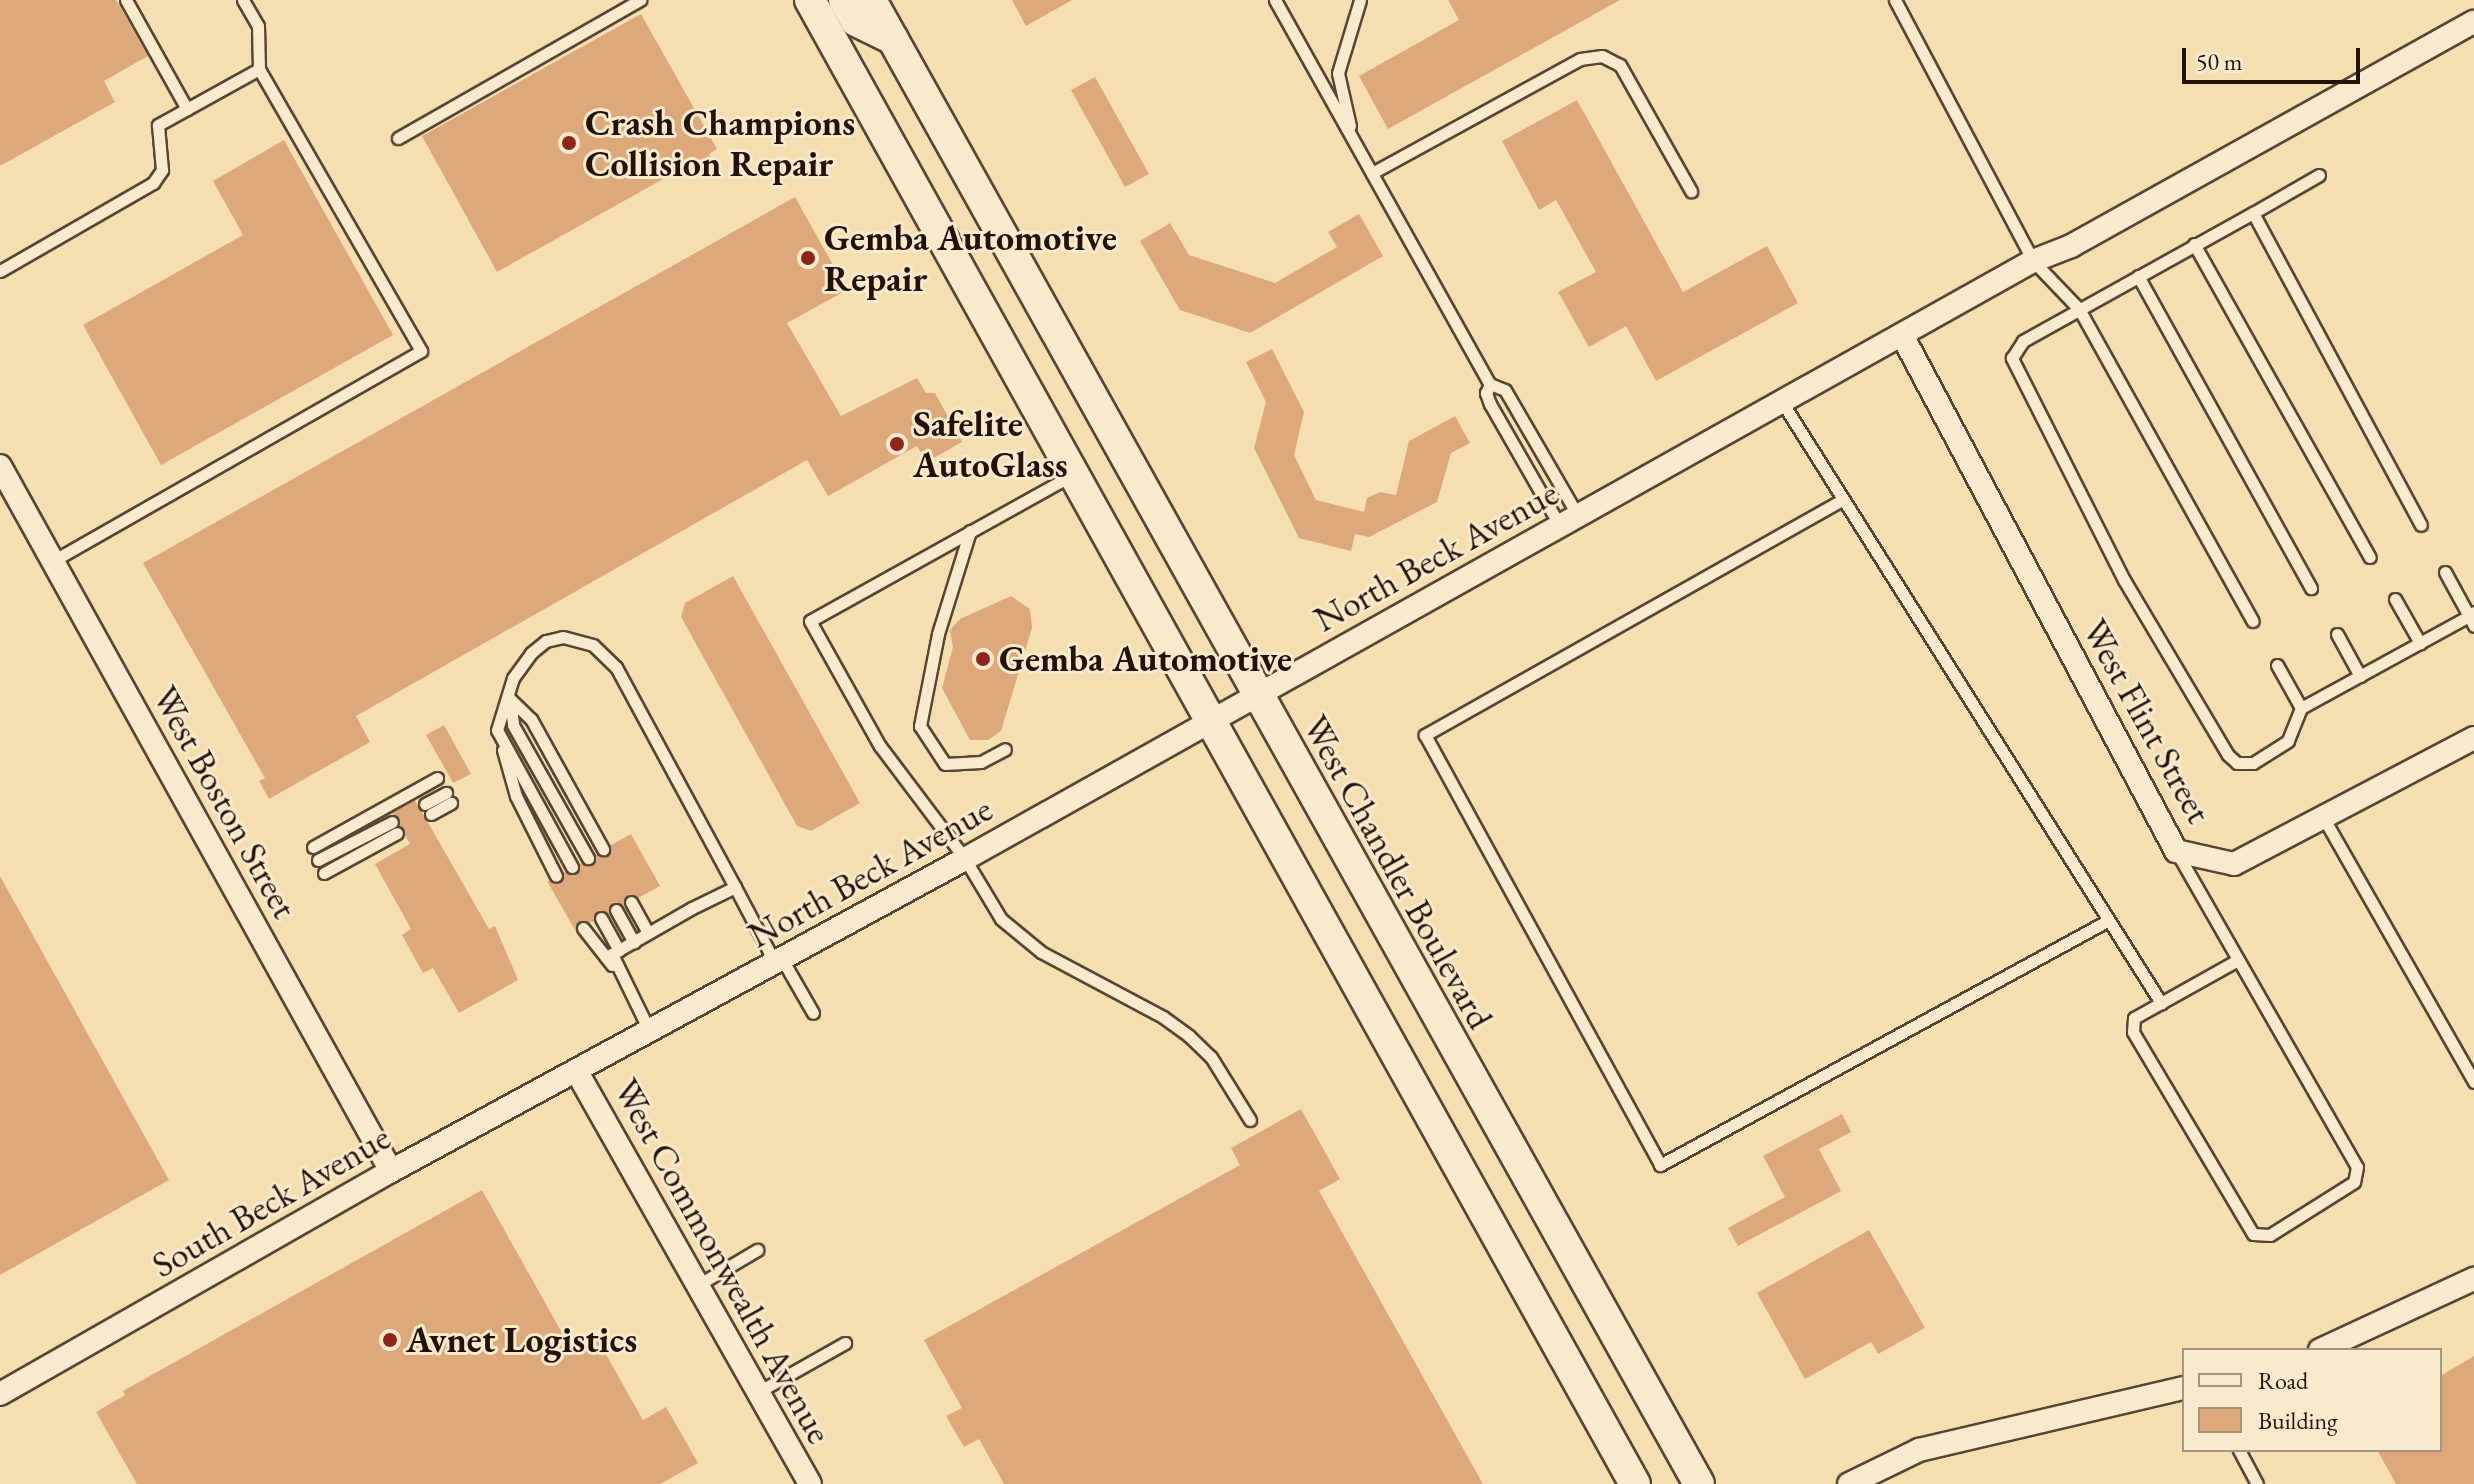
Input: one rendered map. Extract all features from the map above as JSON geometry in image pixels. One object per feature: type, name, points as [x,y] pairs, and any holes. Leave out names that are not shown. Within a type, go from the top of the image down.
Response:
[{"type":"main road","points":[[810,0],[1635,1484]]},
{"type":"main road","points":[[844,0],[856,21],[893,39]]},
{"type":"main road","name":"West Chandler Boulevard","points":[[871,0],[1256,696],[1699,1484]]},
{"type":"street","name":"North Beck Avenue","points":[[577,1072],[965,859],[2033,261],[2071,246],[2474,22]]},
{"type":"street","name":"West Flint Street","points":[[1902,335],[2176,851],[2234,864],[2474,738]]},
{"type":"street","name":"West Boston Street","points":[[0,466],[391,1171]]},
{"type":"street","name":"South Beck Avenue","points":[[0,1394],[391,1171],[577,1072]]},
{"type":"street","name":"West Commonwealth Avenue","points":[[577,1072],[810,1484]]},
{"type":"street","points":[[2324,1348],[2474,1279]]},
{"type":"street","points":[[1849,1484],[1919,1450],[2182,1388]]},
{"type":"lane","points":[[126,0],[187,109]]},
{"type":"lane","points":[[53,561],[421,351],[259,69],[258,26],[243,0]]},
{"type":"lane","points":[[398,138],[640,0]]},
{"type":"lane","points":[[1275,0],[1490,384],[1505,390],[1569,521]]},
{"type":"lane","points":[[1352,139],[1338,73],[1360,0]]},
{"type":"lane","points":[[1895,0],[2033,261],[2079,309],[2253,621]]},
{"type":"lane","points":[[1372,173],[1580,59],[1602,56],[1620,65],[1691,191]]},
{"type":"lane","points":[[0,271],[153,183],[162,170],[158,125],[259,69]]},
{"type":"lane","points":[[2319,175],[2023,341],[2012,358],[2124,580],[2237,763],[2253,763],[2288,741],[2301,708],[2472,618],[2445,572]]},
{"type":"lane","points":[[2253,213],[2421,525]]},
{"type":"lane","points":[[2194,244],[2370,557]]},
{"type":"lane","points":[[2138,276],[2311,588]]},
{"type":"lane","points":[[1490,384],[1486,393],[1490,404],[1569,521]]},
{"type":"lane","points":[[1782,402],[2161,1003]]},
{"type":"lane","points":[[1074,474],[810,621],[880,746],[965,859],[1016,936],[1189,1036],[1211,1057],[1250,1120]]},
{"type":"lane","points":[[1842,500],[1425,735],[1660,1165],[2109,920]]},
{"type":"lane","points":[[970,531],[938,634],[920,726],[945,764],[981,762],[1005,749]]},
{"type":"lane","points":[[2395,599],[2420,643]]},
{"type":"lane","points":[[2337,634],[2360,676]]},
{"type":"lane","points":[[556,876],[516,796],[497,730],[513,678],[546,641],[582,640],[605,654],[735,887],[813,1013]]},
{"type":"lane","points":[[2277,665],[2301,708]]},
{"type":"lane","points":[[509,698],[531,719],[603,849]]},
{"type":"lane","points":[[509,698],[513,725],[588,858]]},
{"type":"lane","points":[[497,730],[572,867]]},
{"type":"lane","points":[[313,847],[437,778]]},
{"type":"lane","points":[[428,809],[448,798]]},
{"type":"lane","points":[[2323,817],[2474,1082]]},
{"type":"lane","points":[[318,860],[394,827],[324,873]]},
{"type":"lane","points":[[2176,851],[2236,961],[2357,1167],[2354,1182],[2270,1235],[2253,1234],[2133,1032],[2134,1018],[2236,961]]},
{"type":"lane","points":[[650,1032],[619,974],[612,954],[735,887]]},
{"type":"lane","points":[[631,902],[648,933]]},
{"type":"lane","points":[[616,910],[634,942]]},
{"type":"lane","points":[[601,918],[619,950]]},
{"type":"lane","points":[[583,928],[619,974]]},
{"type":"lane","points":[[698,1285],[757,1250]]},
{"type":"lane","points":[[758,1392],[845,1343]]},
{"type":"lane","points":[[2240,1452],[2257,1484]]},
{"type":"building","points":[[0,0],[116,0],[148,56],[104,81],[115,102],[0,166]]},
{"type":"building","points":[[1012,0],[1072,0],[1026,26]]},
{"type":"building","points":[[1448,0],[1620,0],[1388,129],[1359,76],[1459,20]]},
{"type":"building","name":"Crash Champions Collision Repair","points":[[641,14],[717,149],[709,154],[716,166],[697,177],[690,164],[497,272],[422,136]]},
{"type":"building","points":[[1095,77],[1149,174],[1125,187],[1071,90]]},
{"type":"building","points":[[1577,100],[1683,292],[1767,246],[1798,303],[1656,381],[1626,326],[1589,347],[1558,292],[1596,272],[1556,200],[1539,210],[1502,141]]},
{"type":"building","points":[[284,140],[393,335],[161,465],[83,325],[243,235],[213,181]]},
{"type":"building","points":[[795,197],[847,290],[787,323],[841,416],[917,378],[926,393],[935,393],[962,442],[932,459],[924,458],[917,446],[828,496],[807,460],[356,716],[370,742],[269,799],[259,781],[265,778],[143,563]]},
{"type":"building","points":[[1359,214],[1383,256],[1250,333],[1180,310],[1140,241],[1170,223],[1189,255],[1275,283],[1337,247],[1328,232]]},
{"type":"building","points":[[1272,349],[1304,412],[1294,455],[1316,500],[1364,512],[1367,498],[1380,492],[1396,495],[1409,441],[1455,416],[1470,443],[1451,453],[1437,502],[1369,537],[1355,534],[1351,551],[1299,538],[1254,448],[1266,402],[1246,362]]},
{"type":"building","points":[[733,576],[860,803],[811,831],[797,826],[681,617],[685,603]]},
{"type":"building","points":[[1011,596],[1030,609],[1032,628],[1001,731],[988,740],[970,740],[942,688],[953,647],[950,630],[960,619]]},
{"type":"building","points":[[444,725],[471,774],[453,783],[426,735]]},
{"type":"building","points":[[415,800],[489,929],[495,926],[518,980],[459,1013],[433,968],[423,973],[402,935],[411,929],[375,864],[410,844],[392,813]]},
{"type":"building","points":[[631,834],[660,886],[638,898],[628,894],[623,906],[613,902],[609,914],[598,910],[594,922],[577,922],[576,932],[547,881],[560,883],[563,872],[577,874],[579,863],[591,866],[595,854],[608,856],[611,845]]},
{"type":"building","points":[[0,876],[169,1180],[0,1275]]},
{"type":"building","points":[[1301,1109],[1340,1179],[1319,1191],[1483,1484],[1004,1484],[979,1439],[964,1447],[946,1416],[962,1408],[924,1340],[1240,1165],[1231,1148]]},
{"type":"building","points":[[1842,1114],[1851,1132],[1819,1149],[1841,1191],[1738,1246],[1728,1228],[1785,1197],[1763,1156]]},
{"type":"building","name":"Avnet Logistics","points":[[482,1190],[570,1347],[594,1333],[643,1420],[666,1407],[698,1463],[660,1484],[137,1484],[96,1412],[125,1395],[123,1391]]},
{"type":"building","points":[[1869,1230],[1925,1328],[1878,1354],[1871,1342],[1805,1379],[1757,1293]]},
{"type":"building","points":[[2474,1356],[2474,1484],[2396,1484],[2378,1452],[2442,1452],[2442,1375]]},
{"type":"place","name":"Crash Champions Collision Repair","points":[[569,143]]},
{"type":"place","name":"Gemba Automotive Repair","points":[[808,258]]},
{"type":"place","name":"Safelite AutoGlass","points":[[897,444]]},
{"type":"place","name":"Gemba Automotive","points":[[983,659]]},
{"type":"place","name":"Avnet Logistics","points":[[390,1340]]}]
